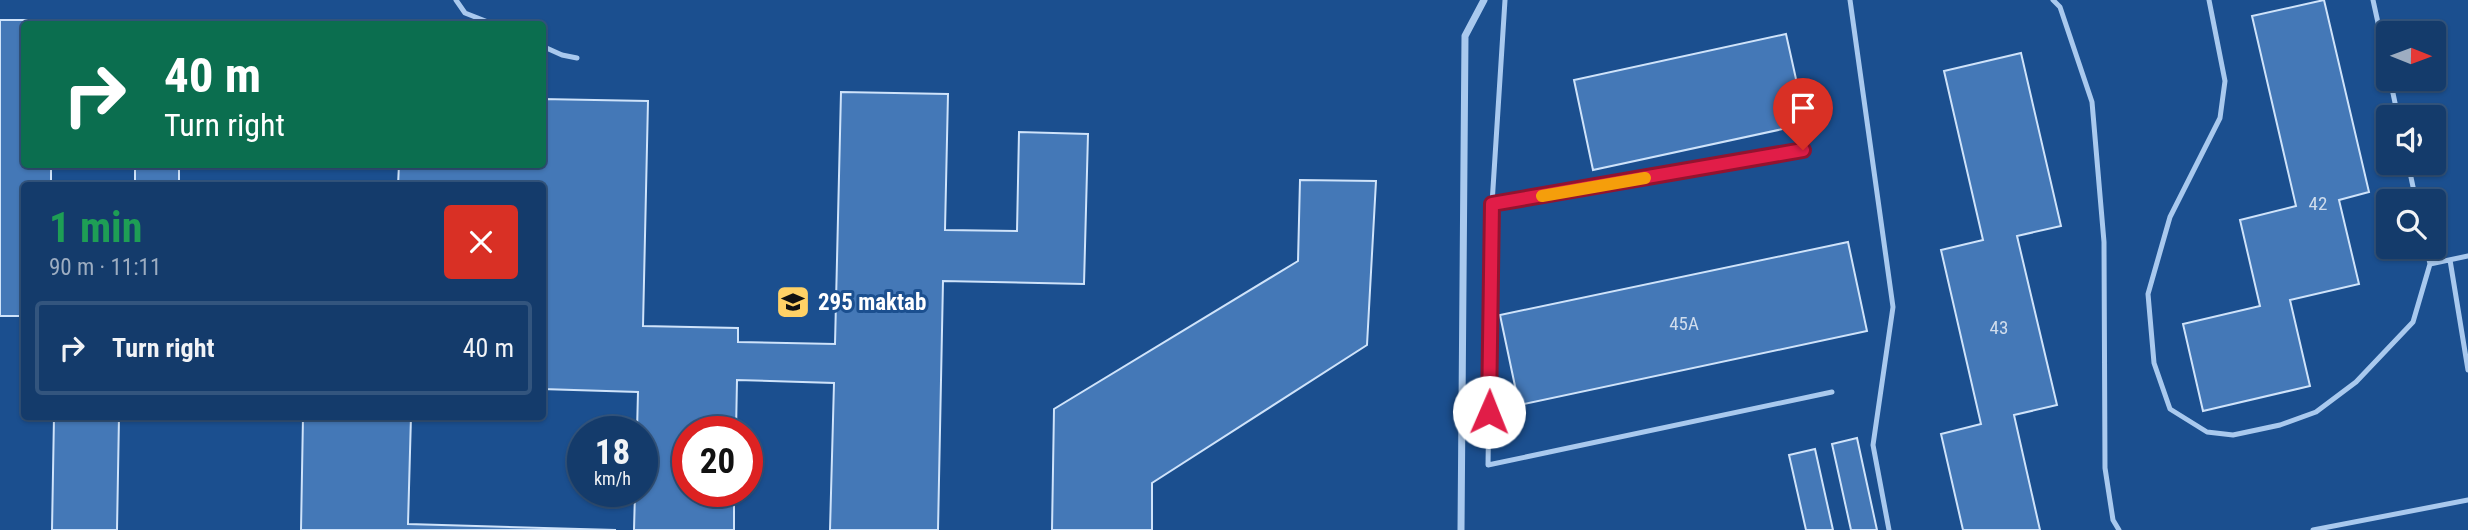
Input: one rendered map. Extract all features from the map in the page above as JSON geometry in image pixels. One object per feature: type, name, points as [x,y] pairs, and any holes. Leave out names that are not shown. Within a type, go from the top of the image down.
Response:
[{"type":"street","points":[[1461,530],[1465,36],[1484,0]]},
{"type":"lane","points":[[456,0],[466,13],[486,21]]},
{"type":"lane","points":[[1505,0],[1492,204],[1488,465],[1832,392]]},
{"type":"lane","points":[[1850,0],[1893,307],[1873,445],[1889,530]]},
{"type":"lane","points":[[2053,0],[2060,7],[2092,102],[2104,242],[2105,468],[2113,520],[2119,530]]},
{"type":"lane","points":[[2208,0],[2225,81],[2220,118],[2170,217],[2148,294],[2154,362],[2170,409],[2207,432],[2233,435],[2280,425],[2316,412],[2356,382],[2413,322],[2430,264],[2429,259]]},
{"type":"lane","points":[[2373,0],[2378,21]]},
{"type":"lane","points":[[546,48],[577,58]]},
{"type":"lane","points":[[1492,204],[1803,150]]},
{"type":"lane","points":[[2430,264],[2468,256]]},
{"type":"lane","points":[[2450,260],[2468,370]]},
{"type":"lane","points":[[2313,530],[2468,500]]},
{"type":"building","points":[[2324,0],[2369,192],[2339,200],[2359,284],[2290,300],[2310,386],[2203,411],[2183,324],[2260,306],[2240,220],[2296,206],[2252,16]]},
{"type":"building","points":[[0,20],[52,20],[21,21],[21,168],[51,168],[51,182],[21,182],[21,316],[0,316]]},
{"type":"building","points":[[1786,34],[1806,124],[1593,170],[1574,80]]},
{"type":"building","points":[[2021,53],[2061,226],[2017,236],[2057,405],[2014,415],[2040,530],[1963,530],[1941,434],[1981,424],[1941,250],[1983,240],[1944,71]]},
{"type":"building","points":[[841,92],[948,94],[945,230],[1017,231],[1019,132],[1088,134],[1084,284],[943,281],[938,530],[830,530],[834,383],[737,380],[736,416],[672,416],[672,507],[734,507],[734,530],[634,530],[635,507],[658,507],[658,416],[637,416],[638,392],[546,389],[546,182],[398,182],[399,168],[546,168],[546,99],[648,101],[643,326],[738,328],[738,342],[835,344]]},
{"type":"building","points":[[135,168],[179,168],[179,182],[135,182]]},
{"type":"building","points":[[1300,180],[1376,181],[1367,345],[1152,483],[1152,530],[1052,530],[1054,409],[1298,261]]},
{"type":"building","points":[[1848,242],[1867,331],[1519,405],[1500,315]]},
{"type":"building","points":[[54,420],[119,420],[117,530],[52,530]]},
{"type":"building","points":[[303,420],[411,420],[408,524],[616,530],[301,530]]},
{"type":"building","points":[[1857,438],[1877,530],[1851,530],[1832,444]]},
{"type":"building","points":[[1815,449],[1833,530],[1806,530],[1789,455]]},
{"type":"slow traffic","points":[[1542,196],[1645,178]]},
{"type":"place","name":"295 maktab","points":[[793,302]]},
{"type":"route","points":[[1489,412],[1492,204],[1803,150]]}]
